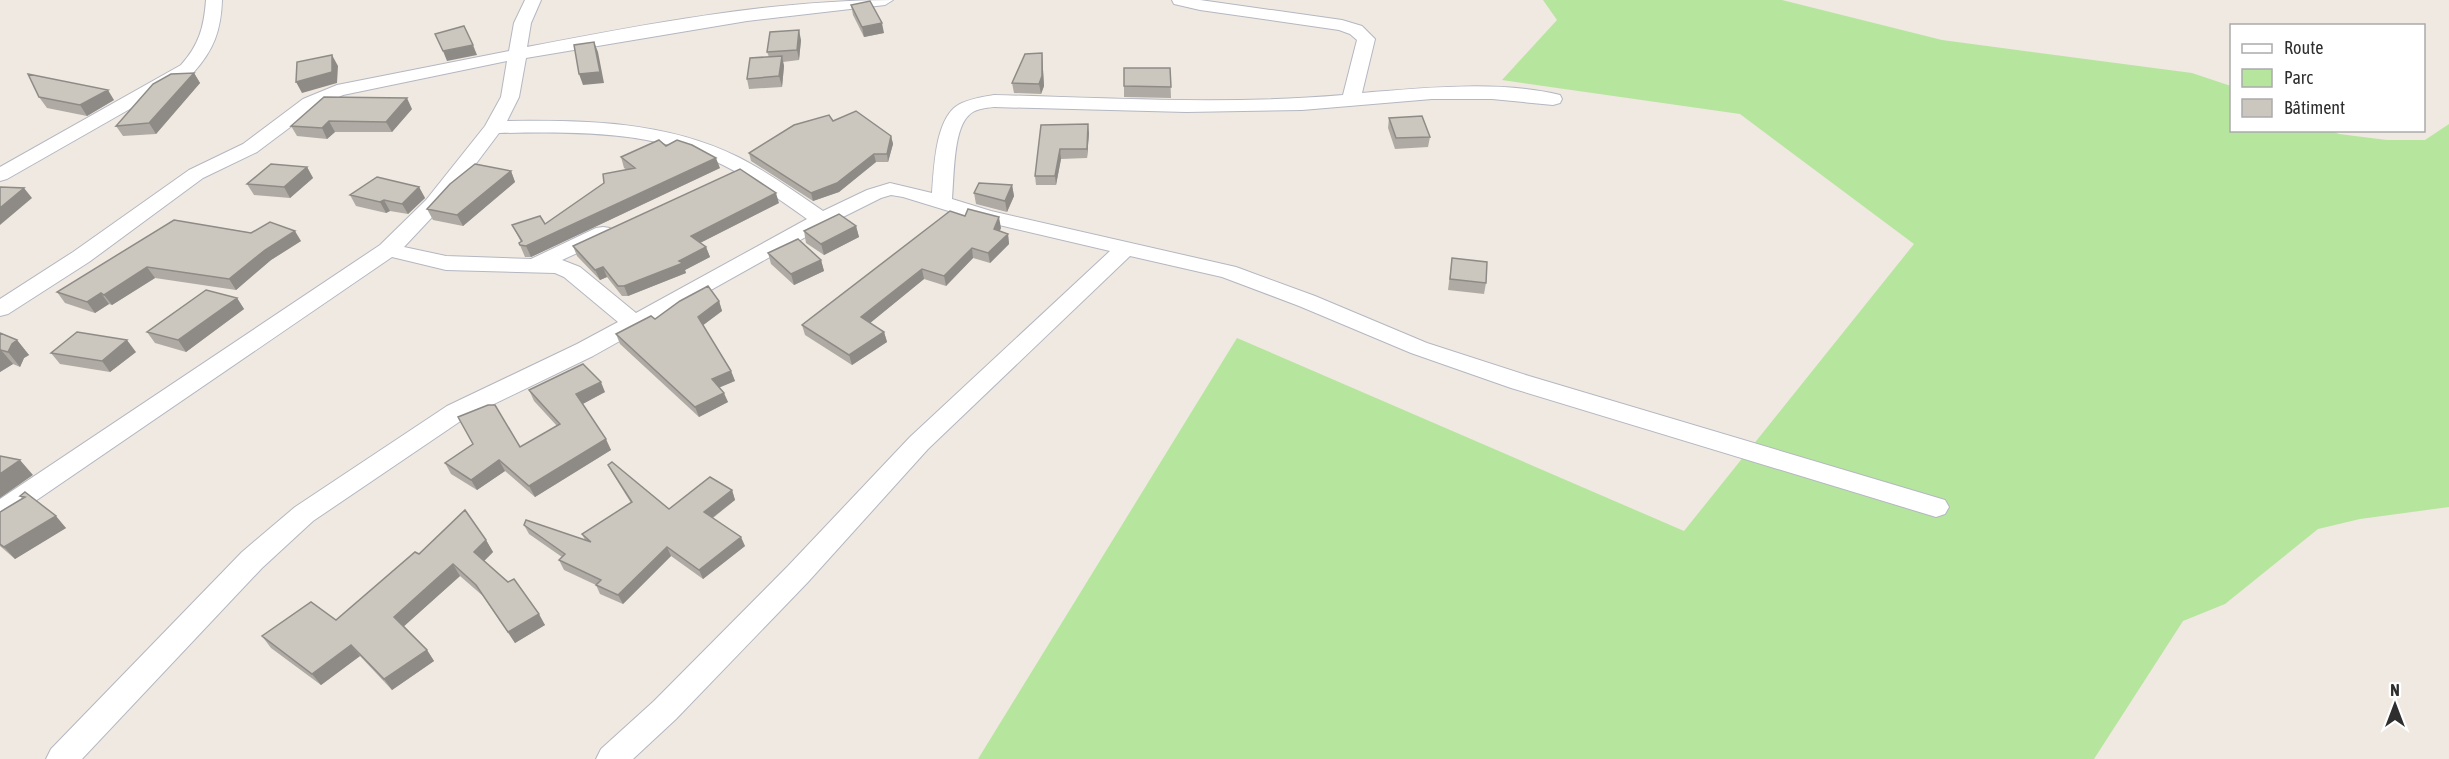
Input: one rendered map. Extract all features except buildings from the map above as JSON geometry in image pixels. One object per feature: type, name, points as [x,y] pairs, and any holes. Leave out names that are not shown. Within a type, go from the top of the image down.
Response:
[{"type":"street","points":[[0,175],[187,69],[201,54],[213,30],[214,0]]},
{"type":"street","points":[[0,512],[388,250],[414,228],[495,127],[510,97],[518,53],[520,23],[533,0]]},
{"type":"street","points":[[0,309],[81,256],[196,174],[250,148],[310,103],[337,91],[518,53],[715,20],[885,0]]},
{"type":"street","points":[[1180,0],[1200,5],[1342,24],[1356,30],[1366,39],[1351,99]]},
{"type":"street","points":[[941,202],[952,125],[961,112],[976,104],[994,101],[1186,106],[1302,104],[1432,93],[1492,93],[1553,99]]},
{"type":"street","points":[[495,127],[572,125],[631,131],[681,140],[743,168],[822,220]]},
{"type":"street","points":[[722,178],[743,168]]},
{"type":"street","points":[[62,759],[252,560],[304,514],[456,412],[585,350],[822,220],[874,194],[890,189],[906,191],[985,216],[1228,272],[1307,301],[1419,348],[1521,382],[1936,507]]},
{"type":"street","points":[[537,264],[624,223]]},
{"type":"street","points":[[612,759],[707,668],[919,443],[1126,248]]},
{"type":"street","points":[[388,250],[446,262],[558,266],[572,272],[634,323]]},
{"type":"green space","points":[[1543,0],[1782,0],[1942,40],[2192,73],[2230,86],[2230,132],[2334,132],[2387,140],[2425,140],[2449,124],[2449,507],[2360,519],[2318,529],[2225,604],[2183,621],[2094,759],[978,759],[1237,338],[1684,531],[1914,244],[1740,114],[1502,80],[1557,20]]}]
